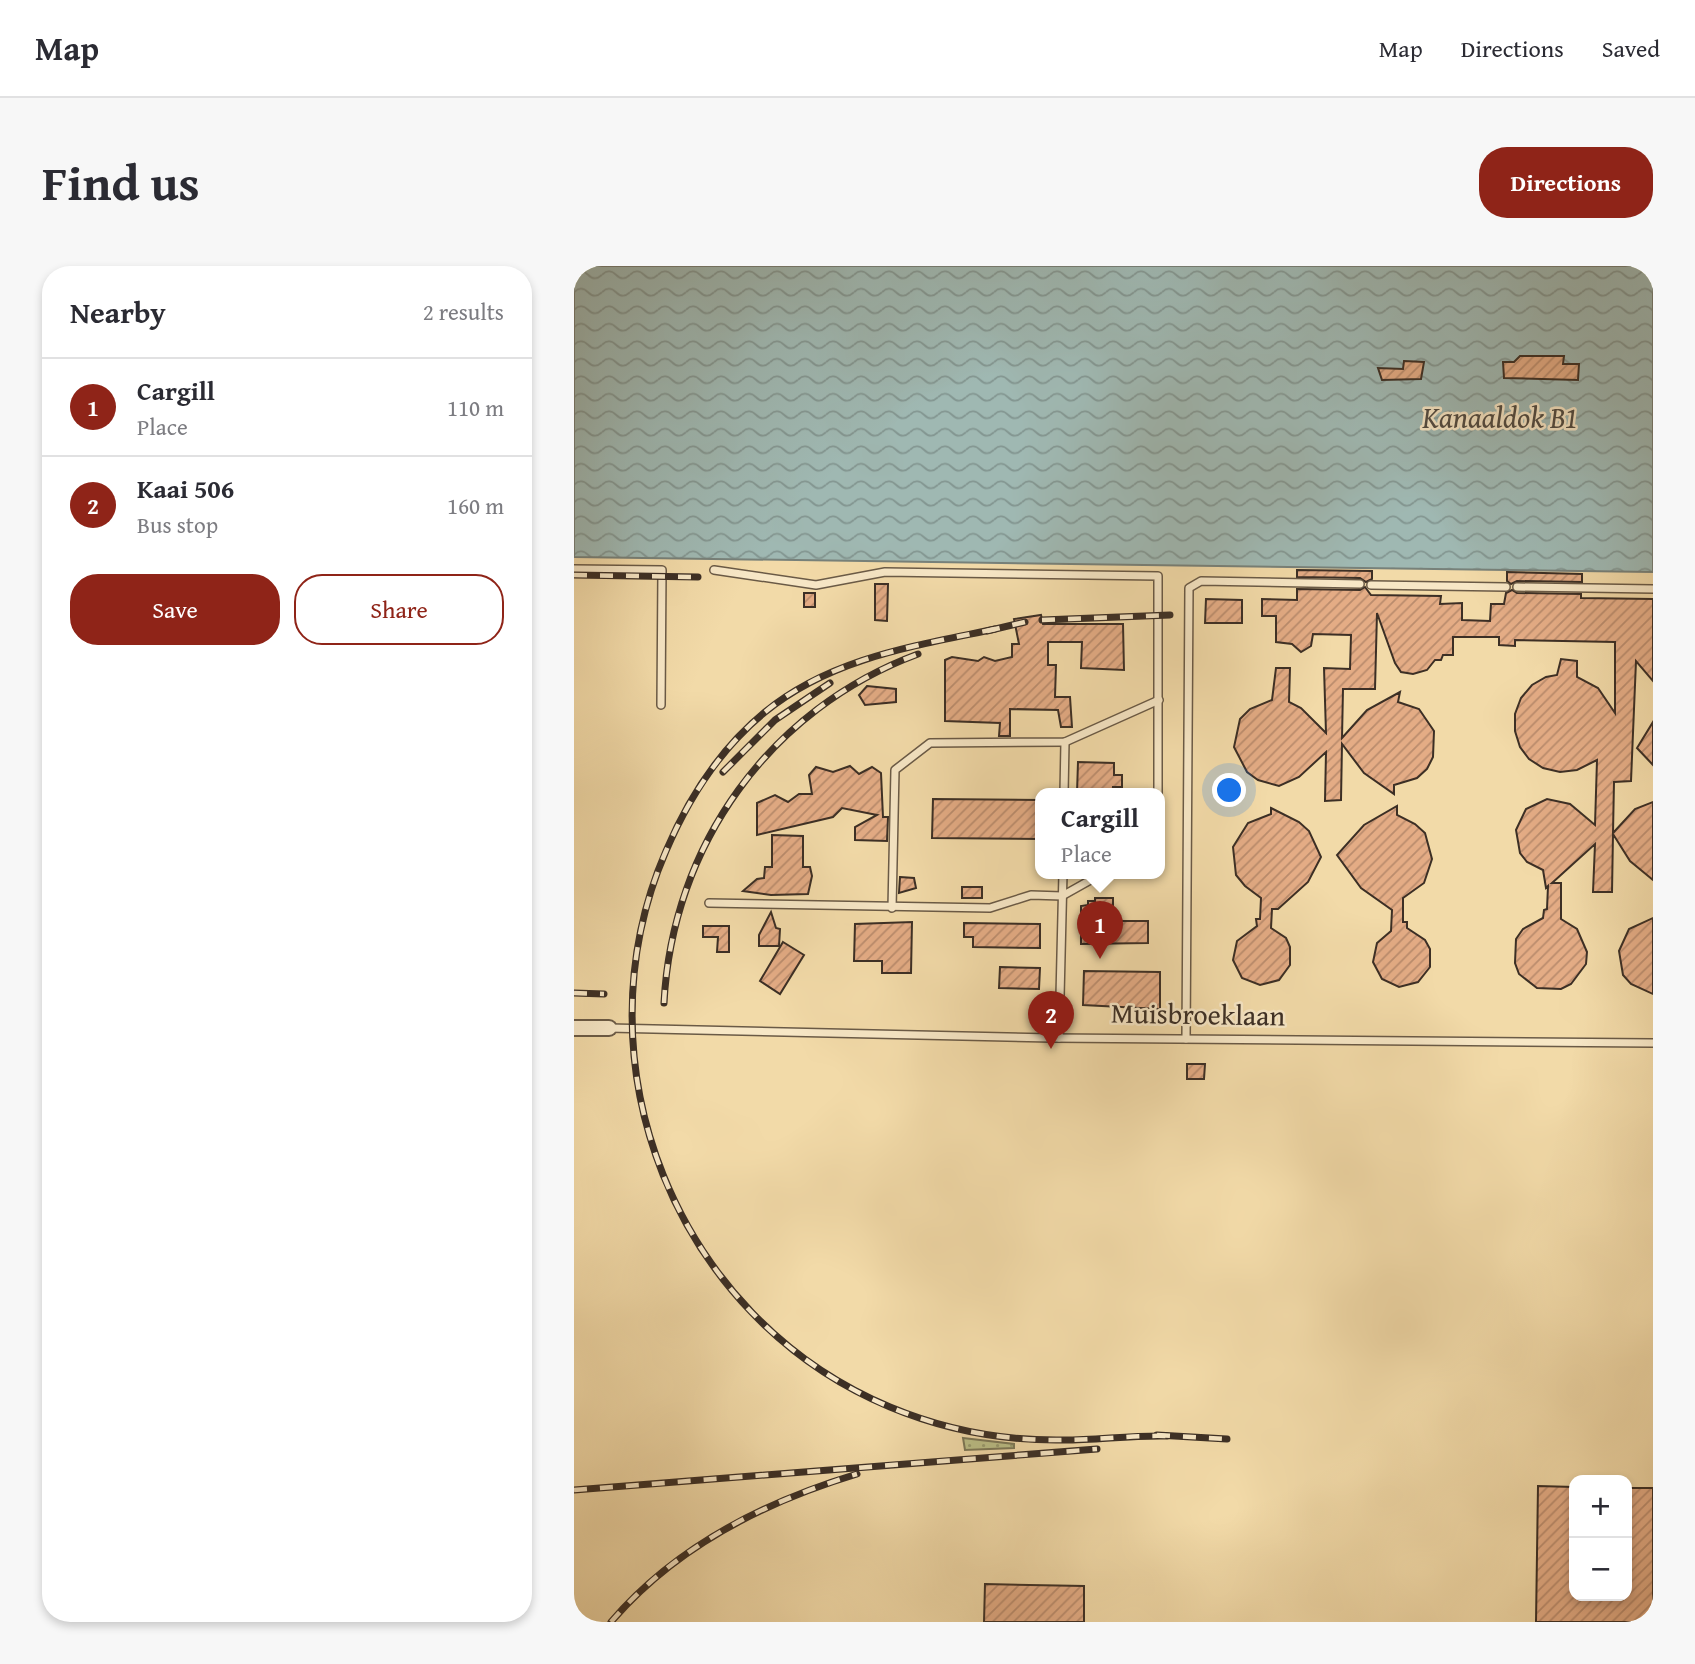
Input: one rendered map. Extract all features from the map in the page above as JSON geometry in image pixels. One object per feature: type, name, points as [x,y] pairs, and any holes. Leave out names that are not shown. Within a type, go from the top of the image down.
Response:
[{"type":"street","name":"Muisbroeklaan","points":[[574,1028],[609,1028]]},
{"type":"lane","points":[[574,569],[662,570],[661,705]]},
{"type":"lane","points":[[714,570],[816,585],[884,572],[1158,576],[1158,788]]},
{"type":"lane","points":[[1186,1039],[1189,588],[1201,581],[1360,584]]},
{"type":"lane","points":[[1371,584],[1507,587]]},
{"type":"lane","points":[[1517,587],[1653,589]]},
{"type":"lane","points":[[892,908],[895,770],[930,743],[1066,742],[1159,701]]},
{"type":"lane","points":[[1064,788],[1066,742]]},
{"type":"lane","points":[[1059,1038],[1063,879]]},
{"type":"lane","points":[[709,903],[990,908],[1031,895],[1062,896],[1092,879]]},
{"type":"lane","name":"Muisbroeklaan","points":[[609,1028],[1059,1038],[1653,1043]]},
{"type":"green space","points":[[963,1438],[1014,1444],[1014,1448],[965,1450]]},
{"type":"water","name":"Kanaaldok B1","points":[[574,266],[1653,266],[1653,572],[574,557]]},
{"type":"building","points":[[1520,356],[1564,356],[1563,364],[1579,364],[1578,380],[1504,378],[1503,362],[1514,362]]},
{"type":"building","points":[[1404,361],[1424,362],[1421,379],[1382,380],[1378,368],[1403,369]]},
{"type":"building","points":[[1297,570],[1372,571],[1372,579],[1366,582],[1360,578],[1297,577]]},
{"type":"building","points":[[1507,572],[1582,574],[1582,582],[1517,581],[1511,584],[1507,581]]},
{"type":"building","points":[[875,584],[888,584],[887,621],[875,620]]},
{"type":"building","points":[[1365,587],[1371,595],[1441,596],[1440,604],[1462,603],[1462,620],[1490,621],[1491,604],[1504,604],[1506,593],[1512,590],[1517,593],[1581,594],[1581,598],[1653,599],[1653,681],[1636,661],[1631,781],[1614,782],[1613,833],[1635,809],[1653,802],[1653,880],[1630,861],[1613,834],[1612,892],[1593,892],[1595,844],[1552,883],[1561,883],[1561,919],[1577,929],[1587,952],[1586,964],[1571,984],[1561,989],[1537,988],[1519,974],[1515,963],[1516,939],[1523,929],[1543,918],[1544,910],[1547,909],[1548,886],[1546,888],[1543,870],[1527,862],[1520,853],[1516,830],[1526,809],[1547,799],[1570,804],[1595,825],[1597,760],[1577,770],[1560,772],[1543,768],[1529,759],[1520,747],[1515,731],[1515,714],[1521,698],[1532,685],[1546,677],[1557,675],[1561,659],[1577,661],[1577,677],[1598,688],[1615,713],[1615,642],[1515,640],[1515,646],[1499,645],[1499,637],[1453,637],[1453,655],[1443,655],[1441,660],[1435,660],[1427,670],[1413,674],[1401,672],[1395,663],[1377,613],[1375,689],[1343,689],[1342,738],[1367,710],[1400,692],[1398,702],[1419,709],[1434,731],[1433,757],[1427,769],[1417,778],[1394,785],[1394,794],[1364,773],[1342,744],[1341,800],[1325,801],[1326,752],[1299,777],[1279,786],[1258,780],[1247,772],[1234,747],[1240,719],[1250,709],[1272,700],[1276,668],[1290,668],[1289,702],[1301,708],[1326,733],[1324,668],[1350,669],[1351,635],[1313,634],[1311,646],[1301,652],[1292,644],[1276,642],[1276,616],[1262,616],[1262,599],[1297,600],[1297,589],[1360,590]]},
{"type":"building","points":[[804,593],[815,593],[815,607],[804,607]]},
{"type":"building","points":[[1206,599],[1242,600],[1242,623],[1205,623]]},
{"type":"building","points":[[1041,615],[1043,624],[1123,624],[1124,670],[1081,668],[1082,642],[1048,642],[1048,665],[1056,665],[1055,697],[1070,697],[1072,727],[1061,727],[1058,710],[1010,709],[1010,736],[999,736],[1000,723],[945,721],[945,660],[952,657],[978,661],[984,657],[995,661],[1012,657],[1012,644],[1019,644],[1014,619]]},
{"type":"building","points":[[867,686],[896,689],[896,702],[865,705],[859,695]]},
{"type":"building","points":[[1653,722],[1653,765],[1637,748]]},
{"type":"building","points":[[1078,762],[1114,763],[1114,775],[1122,775],[1122,787],[1077,788]]},
{"type":"building","points":[[850,766],[859,774],[872,767],[881,773],[883,817],[888,817],[887,841],[855,840],[855,827],[877,815],[842,808],[833,817],[757,835],[757,803],[775,795],[788,802],[799,794],[812,794],[809,775],[816,767],[833,772]]},
{"type":"building","points":[[933,799],[1035,800],[1035,839],[932,838]]},
{"type":"building","points":[[1397,806],[1397,815],[1415,824],[1425,833],[1432,859],[1424,883],[1403,898],[1403,922],[1407,922],[1407,928],[1425,940],[1430,949],[1430,967],[1418,982],[1399,987],[1382,979],[1373,962],[1377,943],[1391,931],[1392,910],[1361,888],[1337,855],[1364,825]]},
{"type":"building","points":[[1271,808],[1299,822],[1309,831],[1321,857],[1308,882],[1278,909],[1272,909],[1271,928],[1286,938],[1290,947],[1290,965],[1279,980],[1260,985],[1242,978],[1233,960],[1237,941],[1257,926],[1261,898],[1236,875],[1233,847],[1248,823],[1271,814]]},
{"type":"building","points":[[772,835],[803,836],[803,867],[810,867],[812,876],[808,894],[771,895],[743,891],[757,879],[764,878],[765,867],[772,867]]},
{"type":"building","points":[[900,877],[914,878],[916,888],[899,893]]},
{"type":"building","points":[[962,887],[982,887],[982,898],[962,898]]},
{"type":"building","points":[[1095,898],[1113,898],[1113,921],[1148,921],[1148,943],[1081,944],[1081,906],[1088,905],[1088,901],[1095,901]]},
{"type":"building","points":[[771,912],[776,928],[780,929],[779,946],[759,946],[759,935]]},
{"type":"building","points":[[1653,918],[1653,994],[1631,984],[1623,975],[1619,951],[1629,929]]},
{"type":"building","points":[[912,922],[911,973],[882,973],[882,961],[854,961],[855,924]]},
{"type":"building","points":[[964,923],[1040,924],[1040,948],[973,947],[973,937],[964,937]]},
{"type":"building","points":[[703,926],[729,926],[729,952],[717,952],[718,937],[703,937]]},
{"type":"building","points":[[783,942],[804,955],[780,994],[760,981]]},
{"type":"building","points":[[1000,967],[1040,968],[1039,989],[999,988]]},
{"type":"building","points":[[1084,971],[1160,972],[1160,1009],[1083,1005]]},
{"type":"building","points":[[1187,1064],[1205,1064],[1204,1079],[1187,1079]]},
{"type":"building","points":[[1538,1486],[1569,1487],[1569,1601],[1632,1601],[1632,1488],[1653,1488],[1653,1622],[1536,1622]]},
{"type":"building","points":[[985,1584],[1084,1586],[1084,1622],[984,1622]]},
{"type":"railway","points":[[574,575],[698,577]]},
{"type":"railway","points":[[1042,620],[1170,615]]},
{"type":"railway","points":[[987,631],[1025,622]]},
{"type":"railway","points":[[995,629],[904,648],[845,666],[817,679],[765,712],[734,742],[707,775],[666,851],[640,932],[632,1015],[640,1097],[663,1175],[701,1248],[752,1312],[815,1366],[890,1407],[975,1433],[1042,1440],[1167,1436]]},
{"type":"railway","points":[[664,1003],[671,945],[686,890],[709,838],[738,790],[775,747],[817,710],[865,678],[918,654]]},
{"type":"railway","points":[[723,772],[775,720],[830,683]]},
{"type":"railway","points":[[574,993],[604,994]]},
{"type":"railway","points":[[1157,1435],[1227,1439]]},
{"type":"railway","points":[[574,1490],[1097,1449]]},
{"type":"railway","points":[[611,1622],[663,1571],[723,1530],[788,1498],[857,1474]]},
{"type":"place","name":"Cargill","points":[[1100,959]]},
{"type":"place","name":"Kaai 506","points":[[1051,1049]]}]
